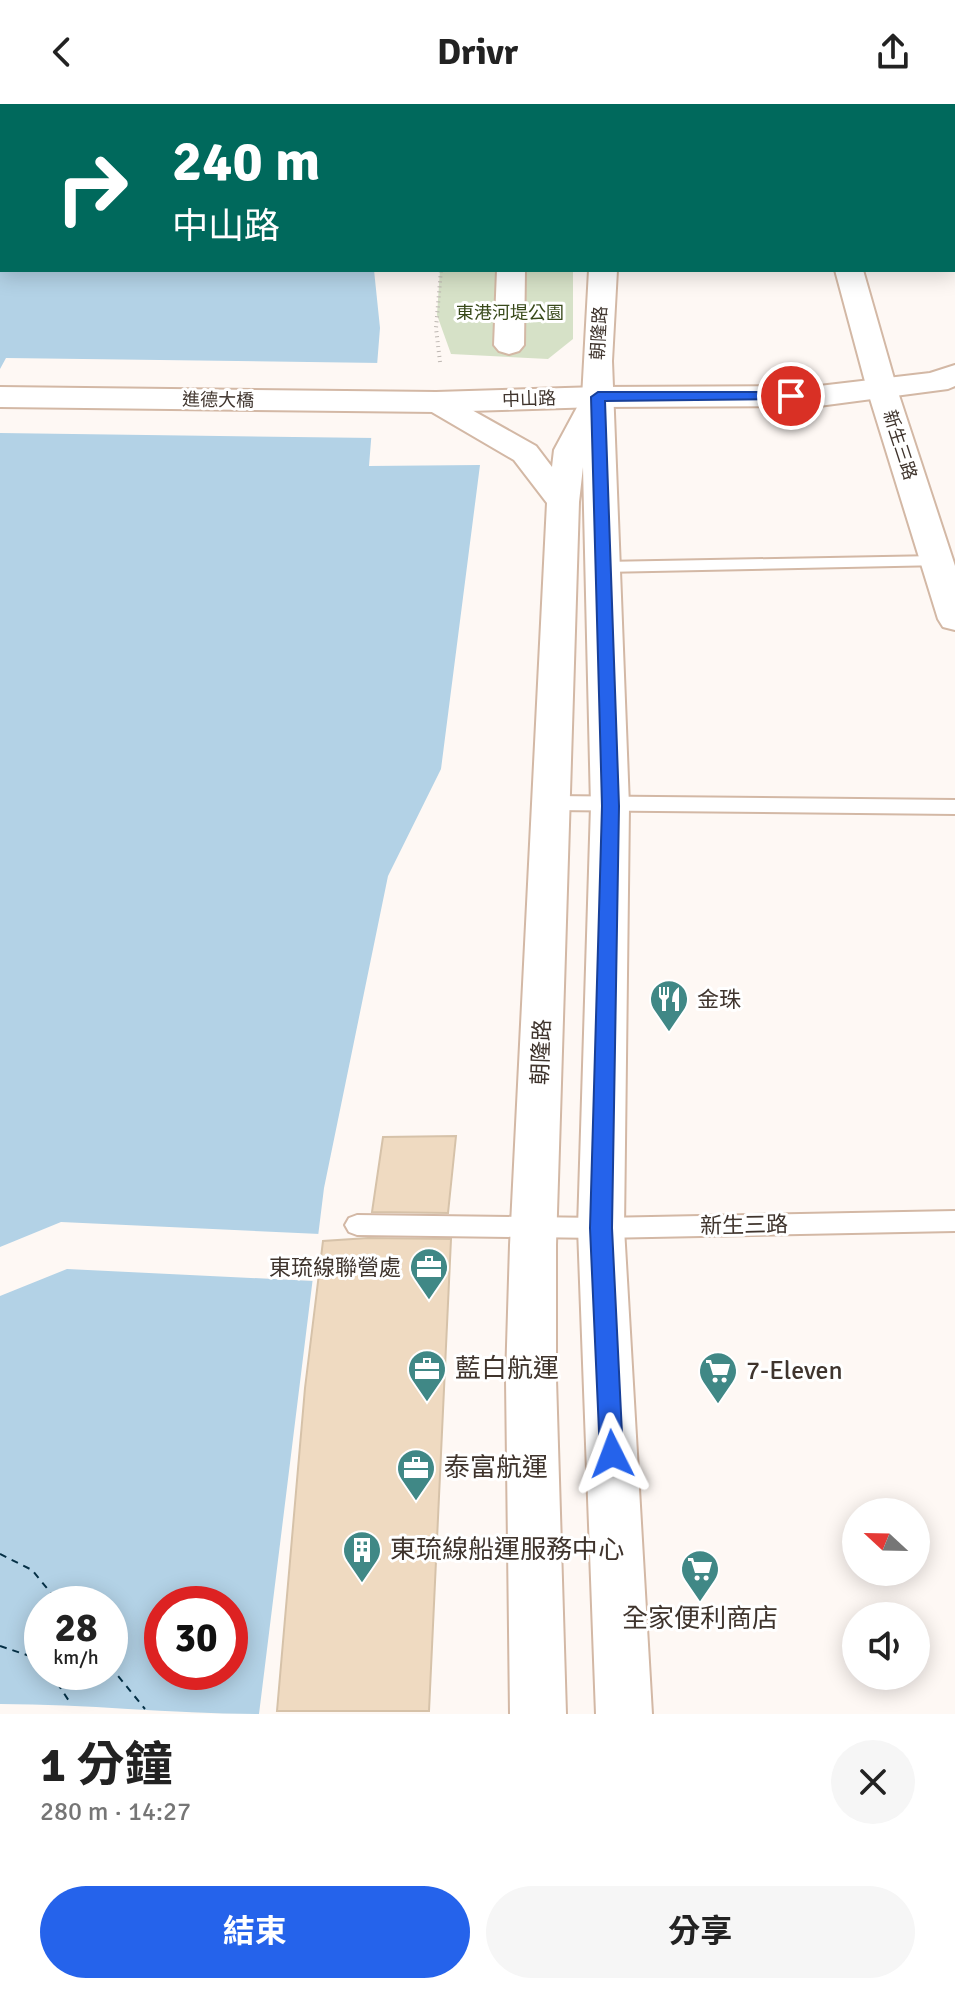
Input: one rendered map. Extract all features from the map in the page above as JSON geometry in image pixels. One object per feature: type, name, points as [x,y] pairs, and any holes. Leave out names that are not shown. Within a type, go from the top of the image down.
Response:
[{"type":"street","points":[[509,345],[511,272]]},
{"type":"street","name":"朝隆路","points":[[603,272],[598,397],[610,806],[601,1228],[624,1714]]},
{"type":"street","name":"新生三路","points":[[850,272],[882,389],[955,619]]},
{"type":"street","name":"中山路","points":[[436,402],[598,397],[819,396],[936,382],[955,375]]},
{"type":"street","name":"進德大橋","points":[[0,397],[436,402]]},
{"type":"street","name":"朝隆路","points":[[538,1714],[531,1379],[534,1228],[563,502],[570,450],[598,397]]},
{"type":"street","points":[[436,402],[525,453],[563,502]]},
{"type":"lane","points":[[603,567],[937,561]]},
{"type":"lane","points":[[551,803],[610,806],[955,807]]},
{"type":"lane","name":"新生三路","points":[[357,1225],[601,1228],[955,1221]]},
{"type":"path","points":[[440,362],[436,328],[441,272]]},
{"type":"green space","name":"東港河堤公園","points":[[440,272],[573,272],[573,339],[548,359],[451,354],[437,315]]},
{"type":"water","points":[[0,272],[374,272],[380,328],[369,466],[480,465],[441,769],[388,876],[324,1188],[259,1714],[0,1704]]},
{"type":"pier","points":[[6,358],[381,363],[375,438],[0,433],[0,369]]},
{"type":"pier","points":[[61,1222],[320,1234],[314,1281],[67,1269],[0,1296],[0,1247]]},
{"type":"building","points":[[456,1136],[448,1213],[372,1212],[383,1137]]},
{"type":"building","name":"東琉線船運服務中心","points":[[451,1239],[429,1711],[277,1711],[305,1388],[323,1241]]},
{"type":"ferry route","points":[[0,1554],[32,1570],[45,1586]]},
{"type":"ferry route","points":[[0,1646],[24,1654]]},
{"type":"ferry route","points":[[128,1688],[145,1709]]},
{"type":"ferry route","points":[[62,1690],[71,1704]]},
{"type":"place","name":"金珠","points":[[669,1033]]},
{"type":"place","name":"東琉線聯營處","points":[[429,1301]]},
{"type":"place","name":"藍白航運","points":[[427,1403]]},
{"type":"place","name":"7-Eleven","points":[[718,1405]]},
{"type":"place","name":"泰富航運","points":[[416,1502]]},
{"type":"place","name":"東琉線船運服務中心","points":[[362,1584]]},
{"type":"place","name":"全家便利商店","points":[[700,1603]]},
{"type":"route","points":[[612,1454],[601,1228],[610,806],[598,397],[791,396]]}]
